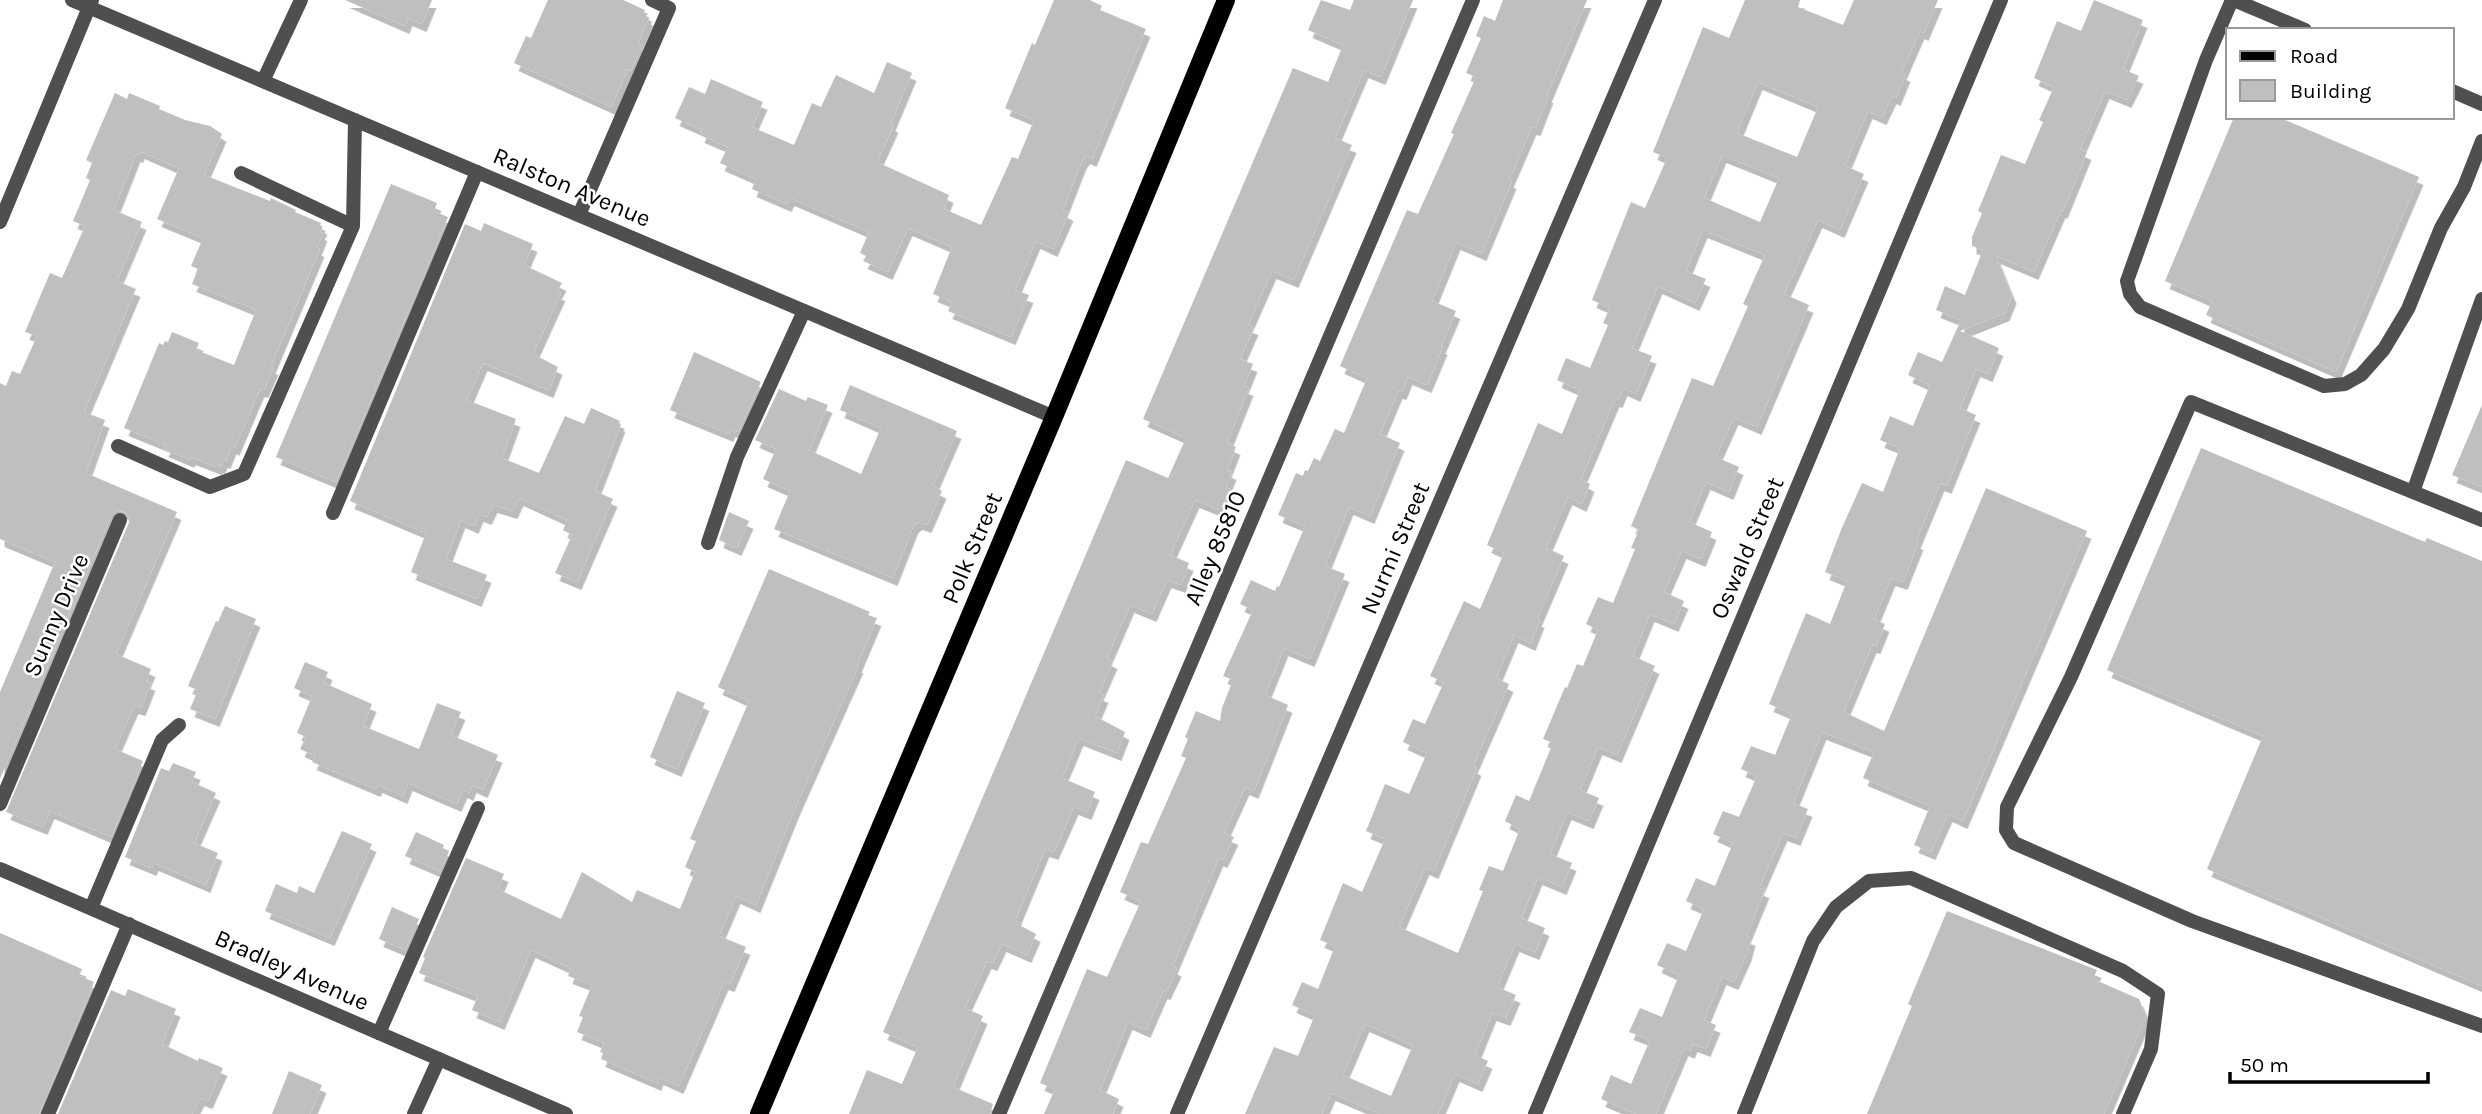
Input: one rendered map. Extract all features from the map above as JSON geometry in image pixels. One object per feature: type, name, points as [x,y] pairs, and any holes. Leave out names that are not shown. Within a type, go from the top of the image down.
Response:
[{"type":"main road","name":"Polk Street","points":[[759,1114],[1054,417],[1226,0]]},
{"type":"street","name":"Ralston Avenue","points":[[72,0],[91,4],[263,81],[1054,417]]},
{"type":"street","points":[[263,81],[301,0]]},
{"type":"street","points":[[579,215],[669,8],[652,0]]},
{"type":"street","name":"Alley 85810","points":[[999,1114],[1473,0]]},
{"type":"street","name":"Nurmi Street","points":[[1177,1114],[1655,0]]},
{"type":"street","name":"Oswald Street","points":[[1535,1114],[2001,0]]},
{"type":"street","points":[[2300,28],[2233,0],[2206,60],[2127,281],[2130,294],[2140,307],[2324,386],[2344,384],[2361,375],[2384,349],[2408,309],[2441,228],[2464,187],[2482,141]]},
{"type":"street","points":[[0,222],[91,4]]},
{"type":"street","points":[[2454,92],[2482,104]]},
{"type":"street","points":[[118,446],[210,487],[244,474],[352,226],[355,120]]},
{"type":"street","points":[[333,513],[477,172]]},
{"type":"street","points":[[240,173],[352,226]]},
{"type":"street","points":[[2413,492],[2482,299]]},
{"type":"street","points":[[708,543],[737,457],[804,311]]},
{"type":"street","points":[[2482,520],[2191,402],[2071,677],[2007,807],[2007,830],[2014,843],[2192,921],[2482,1026]]},
{"type":"street","name":"Sunny Drive","points":[[0,804],[120,520]]},
{"type":"street","points":[[91,908],[157,750],[162,740],[179,725]]},
{"type":"street","points":[[379,1033],[478,808]]},
{"type":"street","name":"Bradley Avenue","points":[[0,869],[566,1114]]},
{"type":"street","points":[[1744,1114],[1812,941],[1820,929],[1836,907],[1869,881],[1911,878],[2123,971],[2158,995],[2151,1049],[2123,1114]]},
{"type":"street","points":[[48,1114],[129,924]]},
{"type":"street","points":[[414,1114],[439,1059]]},
{"type":"building","points":[[345,0],[432,0],[422,24],[408,18],[405,26]]},
{"type":"building","points":[[548,0],[623,0],[648,14],[646,16],[649,18],[638,43],[642,45],[611,107],[514,63],[526,36],[531,38]]},
{"type":"building","points":[[1054,0],[1090,0],[1102,6],[1100,10],[1146,29],[1092,159],[1086,156],[1082,161],[1063,210],[1069,213],[1053,249],[1036,241],[1015,290],[1029,295],[1011,337],[948,311],[952,302],[933,294],[952,247],[908,228],[888,272],[863,261],[866,256],[860,253],[869,232],[790,198],[787,204],[752,189],[756,179],[720,163],[728,147],[700,135],[702,130],[675,118],[689,87],[705,94],[711,79],[763,102],[752,127],[794,145],[812,103],[821,107],[836,75],[874,93],[887,62],[912,73],[891,123],[894,125],[877,162],[949,195],[944,209],[981,225],[1012,157],[1018,159],[1034,120],[1005,108],[1032,43],[1035,45]]},
{"type":"building","points":[[1321,0],[1350,10],[1354,0],[1413,0],[1381,77],[1364,70],[1335,138],[1352,145],[1294,280],[1272,271],[1248,325],[1254,327],[1240,359],[1253,364],[1244,386],[1249,388],[1227,443],[1236,447],[1227,470],[1232,472],[1226,487],[1230,489],[1220,510],[1195,500],[1170,555],[1189,563],[1181,585],[1167,580],[1152,614],[1130,605],[1107,658],[1113,661],[1099,693],[1104,695],[1095,716],[1125,732],[1117,753],[1079,738],[1062,778],[1095,792],[1087,812],[1074,807],[1054,852],[1045,849],[1015,921],[1036,934],[1027,955],[1002,944],[993,963],[987,961],[965,1008],[983,1016],[953,1087],[993,1104],[990,1114],[849,1114],[867,1070],[902,1084],[918,1047],[883,1032],[1126,460],[1168,478],[1186,438],[1143,419],[1293,68],[1328,82],[1343,45],[1308,30]]},
{"type":"building","points":[[1503,0],[1587,0],[1536,128],[1532,127],[1509,180],[1512,181],[1482,253],[1456,242],[1432,301],[1456,311],[1441,346],[1443,347],[1427,385],[1408,377],[1402,392],[1398,391],[1380,434],[1400,443],[1370,516],[1349,507],[1325,566],[1345,574],[1310,659],[1284,648],[1265,695],[1288,705],[1254,791],[1245,787],[1224,833],[1234,837],[1223,860],[1219,858],[1173,966],[1177,969],[1166,992],[1163,991],[1146,1030],[1128,1022],[1100,1090],[1119,1099],[1113,1114],[1044,1114],[1055,1089],[1040,1083],[1087,969],[1107,977],[1141,901],[1120,892],[1141,842],[1148,844],[1186,758],[1181,756],[1188,739],[1185,737],[1196,711],[1220,721],[1233,680],[1223,676],[1253,610],[1240,604],[1251,580],[1275,591],[1277,586],[1279,587],[1305,526],[1278,515],[1296,473],[1303,476],[1314,458],[1320,461],[1335,429],[1344,433],[1367,378],[1340,366],[1407,210],[1418,214],[1454,134],[1451,133],[1476,77],[1466,73],[1481,38],[1476,36],[1484,16],[1495,21]]},
{"type":"building","points":[[1745,0],[1800,0],[1798,7],[1843,25],[1854,0],[1938,0],[1924,33],[1920,31],[1902,72],[1906,74],[1896,98],[1892,96],[1882,117],[1868,111],[1845,166],[1864,174],[1840,230],[1818,220],[1784,294],[1809,305],[1757,427],[1734,417],[1716,457],[1739,467],[1729,492],[1706,482],[1689,522],[1712,532],[1701,559],[1682,551],[1664,592],[1684,601],[1674,624],[1650,614],[1633,656],[1655,666],[1617,755],[1598,747],[1580,790],[1599,798],[1589,821],[1567,812],[1550,854],[1572,863],[1562,887],[1538,877],[1521,918],[1545,928],[1535,952],[1515,944],[1497,987],[1516,995],[1506,1018],[1492,1013],[1475,1055],[1488,1061],[1478,1084],[1455,1074],[1438,1114],[1381,1114],[1331,1093],[1322,1114],[1245,1114],[1274,1047],[1298,1056],[1315,1015],[1292,1005],[1302,982],[1318,989],[1335,946],[1320,940],[1343,883],[1362,892],[1385,839],[1366,831],[1385,784],[1409,794],[1427,753],[1403,742],[1413,719],[1425,724],[1444,682],[1430,676],[1464,601],[1480,609],[1504,553],[1487,545],[1538,423],[1562,434],[1580,390],[1557,380],[1566,358],[1590,368],[1608,325],[1603,323],[1610,308],[1592,300],[1631,202],[1645,208],[1667,158],[1653,152],[1703,27],[1729,38]],"holes":[[[1758,82],[1818,107],[1797,157],[1737,133]],[[1722,155],[1779,178],[1760,222],[1704,198]],[[1703,230],[1765,255],[1743,304],[1748,306],[1713,386],[1692,378],[1631,526],[1639,530],[1631,548],[1635,549],[1613,603],[1598,597],[1586,624],[1598,630],[1583,666],[1577,664],[1567,688],[1565,687],[1543,739],[1553,743],[1529,801],[1516,795],[1505,821],[1520,829],[1503,871],[1489,866],[1479,890],[1483,891],[1458,953],[1399,927],[1425,867],[1434,871],[1477,768],[1473,766],[1509,684],[1496,678],[1514,635],[1531,643],[1540,620],[1537,619],[1564,556],[1546,548],[1568,497],[1582,504],[1590,484],[1581,479],[1615,399],[1618,400],[1623,388],[1636,394],[1652,356],[1632,348],[1658,286],[1695,303],[1706,279],[1686,271]],[[1365,1024],[1413,1045],[1391,1096],[1343,1075]]]},
{"type":"building","points":[[2094,0],[2143,20],[2123,69],[2139,76],[2127,100],[2105,91],[2080,149],[2087,152],[2034,272],[1996,256],[2012,296],[2005,313],[1960,331],[1999,348],[1988,374],[1976,369],[1960,408],[1976,415],[1947,486],[1940,483],[1916,541],[1919,542],[1903,582],[1891,578],[1874,619],[1885,624],[1876,646],[1872,645],[1844,712],[1884,731],[1986,488],[2087,531],[1963,821],[1948,814],[1931,852],[1914,845],[1930,806],[1863,778],[1874,752],[1822,732],[1793,803],[1808,809],[1796,838],[1783,833],[1759,888],[1765,890],[1746,936],[1751,938],[1747,953],[1734,982],[1722,977],[1704,1020],[1716,1025],[1706,1049],[1693,1044],[1690,1051],[1684,1048],[1656,1114],[1636,1114],[1601,1099],[1611,1075],[1631,1084],[1650,1040],[1629,1032],[1640,1008],[1662,1017],[1679,975],[1657,965],[1667,943],[1686,951],[1704,909],[1686,901],[1696,878],[1715,886],[1733,843],[1713,834],[1723,811],[1739,817],[1757,776],[1741,769],[1751,746],[1775,755],[1792,714],[1769,704],[1806,613],[1830,624],[1847,581],[1825,572],[1841,530],[1862,483],[1883,492],[1900,448],[1880,440],[1890,416],[1913,426],[1930,385],[1908,375],[1918,352],[1942,362],[1961,320],[1936,310],[1945,286],[1965,295],[1983,250],[1972,246],[1972,237],[1982,213],[1978,211],[2001,155],[2025,164],[2043,122],[2039,120],[2054,87],[2034,78],[2057,21],[2081,31]]},
{"type":"building","points":[[115,93],[127,99],[129,93],[160,106],[159,109],[185,120],[210,126],[222,134],[204,175],[270,201],[271,198],[296,210],[295,212],[321,223],[323,227],[320,232],[323,233],[317,248],[320,249],[271,366],[274,367],[264,390],[260,389],[235,448],[232,446],[226,461],[223,460],[221,466],[217,467],[191,457],[190,460],[164,449],[166,445],[124,428],[159,343],[163,345],[165,341],[168,342],[172,332],[199,343],[196,350],[234,365],[256,310],[192,284],[198,269],[191,266],[203,238],[157,219],[179,168],[140,151],[139,155],[136,154],[114,210],[142,222],[117,281],[136,289],[84,412],[105,420],[86,473],[177,512],[116,654],[151,669],[146,681],[151,683],[141,708],[134,706],[115,749],[143,761],[111,837],[50,811],[43,827],[6,812],[130,520],[123,511],[115,512],[111,516],[0,779],[0,692],[55,562],[0,539],[0,383],[6,386],[12,371],[20,374],[37,336],[25,332],[50,273],[62,278],[85,226],[73,221],[90,180],[86,178],[92,163],[86,160]]},
{"type":"building","points":[[2233,119],[2283,119],[2419,177],[2336,372],[2206,315],[2212,301],[2165,281]]},
{"type":"building","points":[[391,184],[437,203],[434,211],[448,217],[336,482],[276,457]]},
{"type":"building","points":[[484,223],[533,244],[524,265],[562,283],[557,292],[561,293],[533,354],[558,367],[549,390],[483,363],[467,400],[516,419],[502,458],[539,473],[565,416],[584,424],[591,408],[620,421],[621,424],[595,491],[613,499],[577,582],[555,573],[572,535],[563,530],[567,520],[519,498],[513,511],[493,505],[487,517],[479,514],[474,526],[461,520],[446,559],[487,575],[477,599],[411,572],[426,533],[350,501],[465,224],[481,231]]},
{"type":"building","points":[[694,352],[761,382],[738,432],[731,429],[729,434],[670,410]]},
{"type":"building","points":[[850,385],[957,431],[933,486],[942,491],[927,525],[918,522],[914,525],[893,578],[774,529],[790,491],[763,479],[776,449],[755,440],[779,389],[806,401],[808,397],[828,405],[809,450],[861,474],[881,428],[840,410]]},
{"type":"building","points":[[2482,405],[2482,487],[2452,475]]},
{"type":"building","points":[[2201,448],[2425,542],[2427,538],[2482,561],[2482,986],[2207,869],[2263,736],[2107,670]]},
{"type":"building","points":[[729,512],[749,521],[737,548],[719,540]]},
{"type":"building","points":[[769,569],[870,612],[868,615],[877,618],[756,905],[736,896],[719,936],[746,947],[730,984],[724,982],[679,1086],[659,1077],[657,1083],[601,1059],[603,1053],[600,1052],[604,1043],[577,1032],[583,1017],[579,1016],[592,985],[568,976],[571,968],[531,950],[500,1022],[472,1010],[478,996],[419,973],[425,958],[423,957],[466,858],[504,874],[498,889],[561,919],[582,872],[632,902],[637,890],[680,909],[695,872],[685,867],[696,841],[690,839],[749,701],[718,687]]},
{"type":"building","points":[[225,606],[256,619],[215,719],[190,709],[198,690],[188,686]]},
{"type":"building","points":[[305,662],[328,672],[324,683],[372,704],[363,726],[419,749],[437,703],[461,712],[451,735],[498,755],[483,790],[472,785],[469,793],[463,790],[457,804],[408,783],[403,796],[378,785],[376,789],[312,762],[315,756],[300,749],[306,737],[297,733],[312,696],[294,688]]},
{"type":"building","points":[[677,691],[705,703],[677,769],[650,757]]},
{"type":"building","points":[[173,763],[196,772],[192,782],[216,793],[194,843],[218,853],[206,885],[154,863],[152,868],[125,857],[161,768],[169,771]]},
{"type":"building","points":[[342,831],[372,844],[330,938],[265,911],[276,884],[297,893],[299,886],[314,893]]},
{"type":"building","points":[[416,832],[444,845],[443,848],[449,851],[440,871],[405,856]]},
{"type":"building","points":[[392,907],[419,919],[405,950],[379,939]]},
{"type":"building","points":[[1947,911],[2097,970],[2093,979],[2139,999],[2146,1016],[2104,1114],[1867,1114],[1912,1006],[1908,1004]]},
{"type":"building","points":[[0,933],[82,969],[79,976],[94,982],[39,1114],[0,1114]]},
{"type":"building","points":[[128,989],[176,1009],[162,1044],[198,1061],[199,1058],[223,1068],[208,1101],[200,1098],[192,1114],[58,1114],[111,990],[125,996]]},
{"type":"building","points":[[289,1071],[322,1085],[310,1114],[272,1114]]}]
